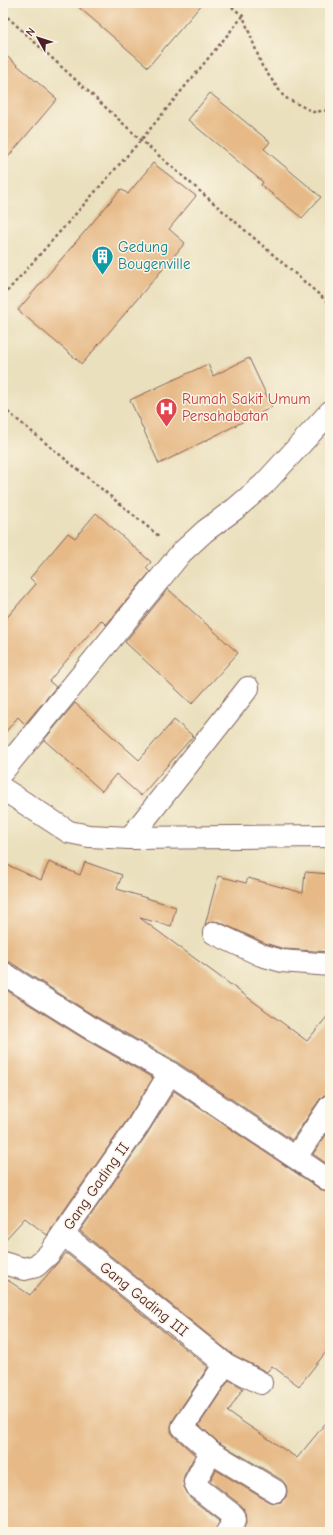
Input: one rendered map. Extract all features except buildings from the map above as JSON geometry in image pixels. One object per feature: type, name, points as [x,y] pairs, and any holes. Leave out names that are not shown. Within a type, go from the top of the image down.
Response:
[{"type":"street","points":[[3,771],[181,553],[205,531],[235,509],[264,484],[330,412]]},
{"type":"street","points":[[130,838],[248,688]]},
{"type":"street","points":[[3,789],[69,832],[89,836],[130,838],[330,836]]},
{"type":"street","points":[[214,933],[261,955],[282,961],[330,965]]},
{"type":"street","points":[[3,973],[87,1026],[170,1073],[330,1181]]},
{"type":"street","name":"Gang Gading II","points":[[3,1263],[24,1269],[36,1266],[49,1254],[138,1127],[170,1073]]},
{"type":"street","points":[[296,1157],[330,1106]]},
{"type":"street","name":"Gang Gading III","points":[[63,1234],[225,1364],[261,1383]]},
{"type":"street","points":[[225,1364],[183,1427],[211,1452],[275,1491]]},
{"type":"street","points":[[211,1452],[195,1482],[198,1488],[234,1516],[235,1520],[227,1532]]},
{"type":"path","points":[[227,3],[242,16],[262,66],[284,97],[314,112],[330,110]]},
{"type":"path","points":[[3,13],[141,140],[330,304]]},
{"type":"path","points":[[3,296],[141,140],[242,16]]},
{"type":"path","points":[[3,408],[181,553]]},
{"type":"place","name":"Gedung Bougenville","points":[[102,276]]},
{"type":"place","name":"Rumah Sakit Umum Persahabatan","points":[[166,428]]}]
